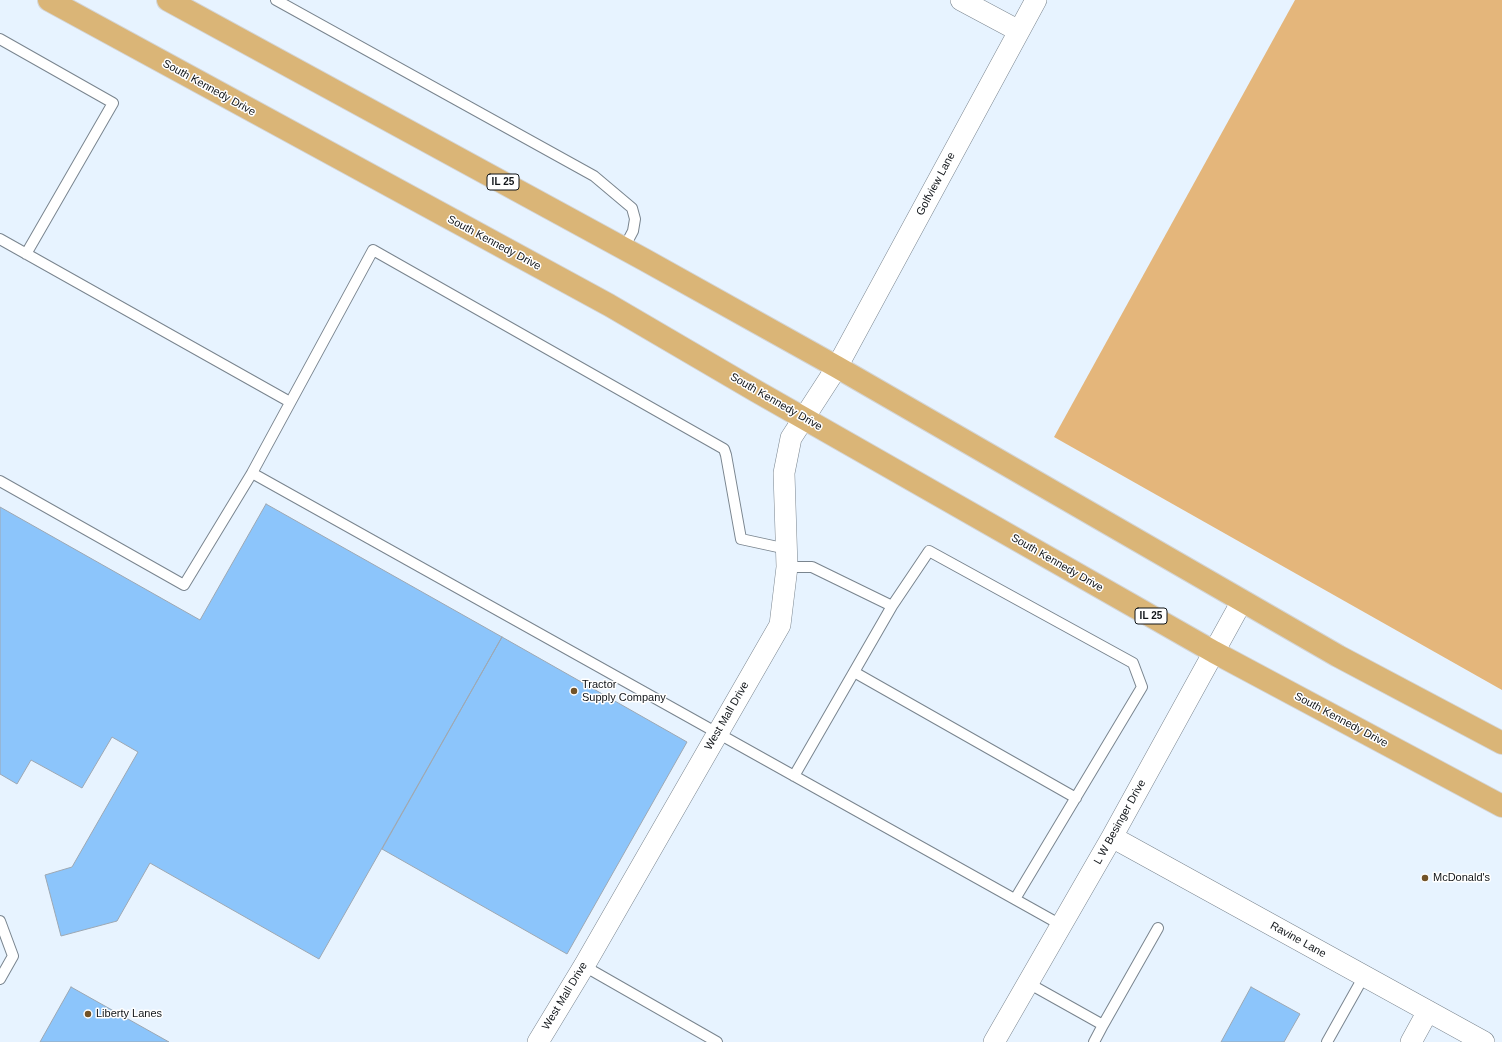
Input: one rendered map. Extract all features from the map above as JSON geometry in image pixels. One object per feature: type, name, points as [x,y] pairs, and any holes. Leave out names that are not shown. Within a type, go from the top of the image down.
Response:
[{"type":"main road","name":"South Kennedy Drive","points":[[49,0],[610,305],[804,418],[1214,652],[1502,806]]},
{"type":"main road","name":"IL 25","points":[[168,0],[624,248],[837,367],[1338,656],[1502,743]]},
{"type":"street","points":[[961,0],[1018,31]]},
{"type":"street","name":"Golfview Lane","points":[[837,367],[1036,0]]},
{"type":"street","name":"West Mall Drive","points":[[538,1042],[584,966],[780,625],[787,558],[784,473],[791,438],[837,367]]},
{"type":"street","name":"L W Besinger Drive","points":[[994,1042],[1112,837],[1242,601]]},
{"type":"street","name":"Ravine Lane","points":[[1112,837],[1484,1042]]},
{"type":"street","points":[[1411,1042],[1428,1012]]},
{"type":"lane","points":[[276,0],[594,176],[632,208],[635,219],[633,231],[624,248]]},
{"type":"lane","points":[[0,39],[113,103],[26,254]]},
{"type":"lane","points":[[0,239],[290,402]]},
{"type":"lane","points":[[0,481],[184,585],[252,473],[373,250],[724,449],[741,539],[812,567],[892,606]]},
{"type":"lane","points":[[252,473],[1061,925]]},
{"type":"lane","points":[[794,776],[892,606],[929,551],[1133,663],[1142,687],[1015,899]]},
{"type":"lane","points":[[854,672],[1076,798]]},
{"type":"lane","points":[[0,921],[13,956],[0,979]]},
{"type":"lane","points":[[1094,1042],[1158,928]]},
{"type":"lane","points":[[584,966],[717,1042]]},
{"type":"lane","points":[[1327,1042],[1364,976]]},
{"type":"lane","points":[[1028,983],[1103,1025]]},
{"type":"shaded area","points":[[1295,0],[1502,0],[1502,690],[1054,437]]},
{"type":"building","points":[[266,504],[502,637],[319,959],[150,863],[117,921],[61,936],[45,875],[72,867],[138,752],[112,737],[82,788],[31,760],[17,784],[0,774],[0,507],[200,620]]},
{"type":"building","points":[[502,637],[687,742],[567,954],[382,849]]},
{"type":"building","name":"Liberty Lanes","points":[[71,987],[169,1042],[40,1042]]},
{"type":"building","points":[[1251,987],[1300,1014],[1284,1042],[1221,1042]]},
{"type":"place","name":"Tractor Supply Company","points":[[574,691]]},
{"type":"place","name":"McDonald's","points":[[1425,878]]},
{"type":"place","name":"Liberty Lanes","points":[[88,1014]]}]
